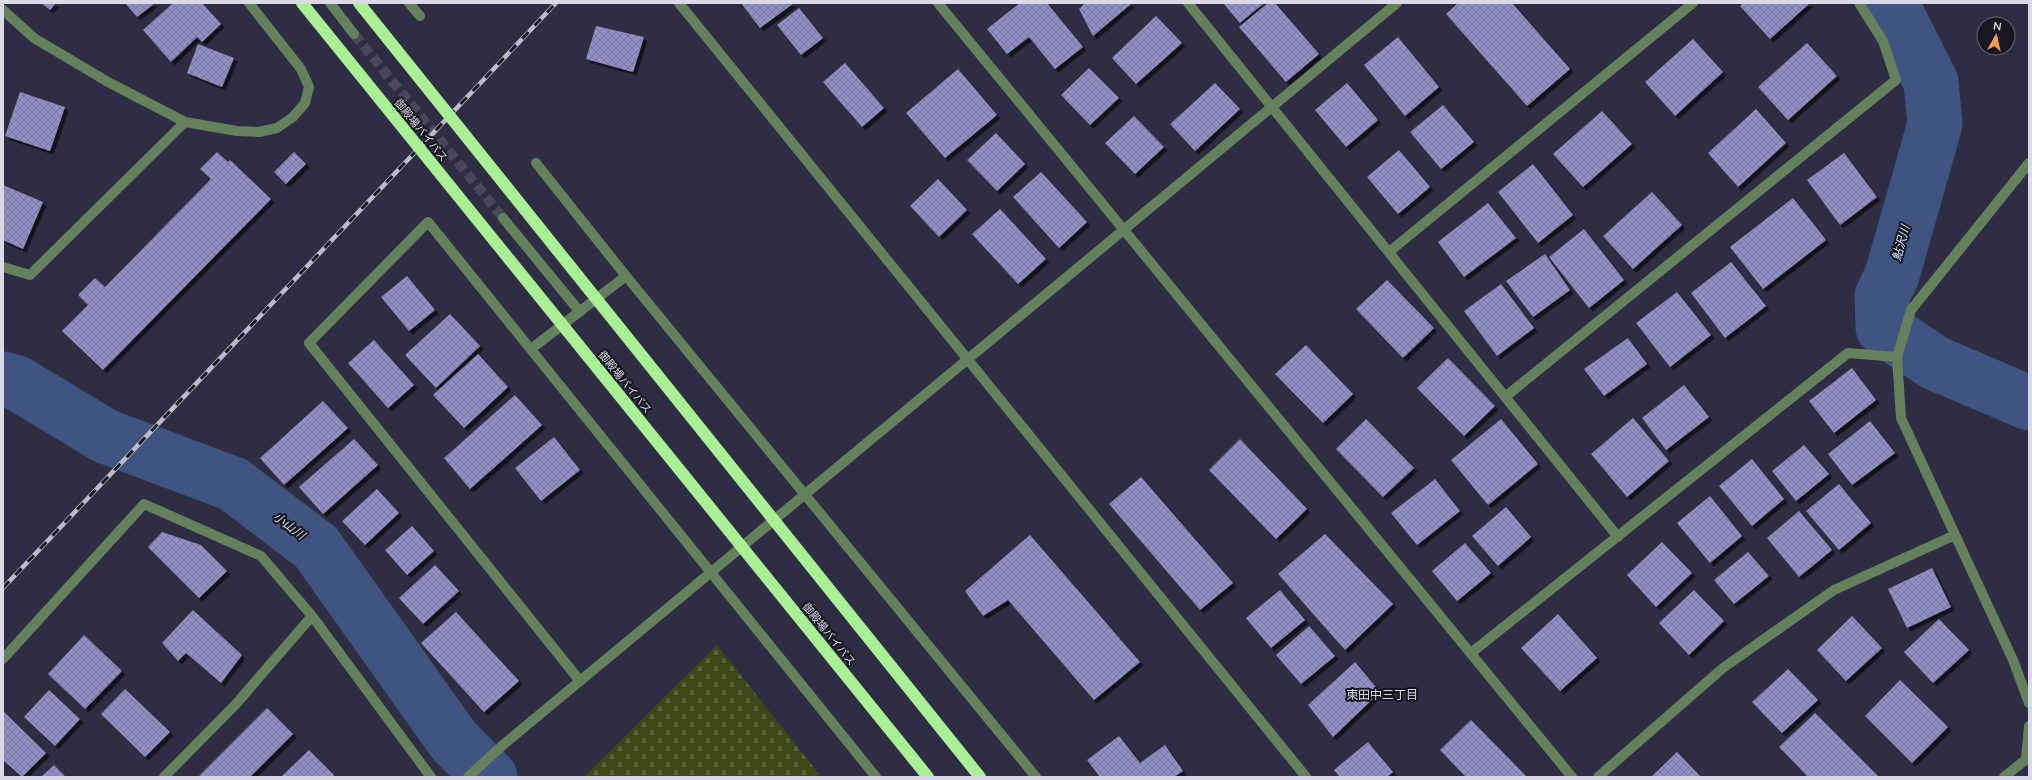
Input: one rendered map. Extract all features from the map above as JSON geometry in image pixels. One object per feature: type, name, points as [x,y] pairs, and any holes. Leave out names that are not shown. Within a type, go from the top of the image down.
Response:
[{"type":"highway","name":"御殿場バイパス","points":[[302,3],[928,777]]},
{"type":"highway","points":[[359,3],[980,777]]},
{"type":"street","points":[[3,10],[34,38],[108,82],[185,122],[236,131],[259,132],[277,128],[293,117],[305,103],[308,87],[301,69],[249,3]]},
{"type":"street","points":[[330,3],[354,34]]},
{"type":"street","points":[[410,3],[420,16]]},
{"type":"street","points":[[679,3],[1306,777]]},
{"type":"street","points":[[938,3],[1572,777]]},
{"type":"street","points":[[1188,3],[1618,537]]},
{"type":"street","points":[[468,777],[504,744],[580,680],[1397,3]]},
{"type":"street","points":[[1389,252],[1693,3]]},
{"type":"street","points":[[1505,397],[1896,80],[1884,41],[1859,3]]},
{"type":"street","points":[[3,268],[30,276],[185,122]]},
{"type":"street","points":[[536,163],[626,276],[1036,777]]},
{"type":"street","points":[[2029,163],[1912,310],[1897,357],[1900,418],[2013,660],[2029,703]]},
{"type":"street","points":[[503,218],[580,312]]},
{"type":"street","points":[[580,680],[309,343],[428,222],[876,777]]},
{"type":"street","points":[[531,350],[626,276]]},
{"type":"street","points":[[1470,654],[1848,353],[1897,357]]},
{"type":"street","points":[[3,659],[144,504],[261,556],[312,616],[431,777]]},
{"type":"street","points":[[1598,777],[1723,668],[1834,590],[1955,534]]},
{"type":"street","points":[[164,777],[236,704],[312,616]]},
{"type":"street","points":[[2004,777],[2028,757],[2029,726]]},
{"type":"green space","points":[[717,645],[819,774],[815,777],[584,777]]},
{"type":"building","points":[[41,3],[56,3],[50,10]]},
{"type":"building","points":[[125,3],[155,3],[137,17]]},
{"type":"building","points":[[173,3],[202,3],[221,24],[202,42],[197,37],[171,62],[143,30]]},
{"type":"building","points":[[741,3],[794,3],[760,28]]},
{"type":"building","points":[[1020,3],[1047,3],[1083,47],[1055,69],[1029,37],[1007,54],[987,29]]},
{"type":"building","points":[[1085,3],[1132,3],[1093,36],[1079,9]]},
{"type":"building","points":[[1223,3],[1264,3],[1240,23]]},
{"type":"building","points":[[1268,3],[1275,3],[1319,54],[1286,82],[1239,27]]},
{"type":"building","points":[[1458,3],[1512,3],[1570,69],[1527,106],[1446,14]]},
{"type":"building","points":[[1743,3],[1810,3],[1770,39],[1740,6]]},
{"type":"building","points":[[799,8],[823,38],[801,55],[777,25]]},
{"type":"building","points":[[1156,16],[1182,43],[1136,84],[1112,58]]},
{"type":"building","points":[[596,26],[644,37],[633,72],[586,59]]},
{"type":"building","points":[[1398,37],[1439,87],[1405,116],[1364,65]]},
{"type":"building","points":[[1693,39],[1723,72],[1675,116],[1645,82]]},
{"type":"building","points":[[1807,43],[1837,76],[1788,120],[1758,87]]},
{"type":"building","points":[[198,44],[234,58],[222,87],[187,73]]},
{"type":"building","points":[[845,63],[884,108],[862,127],[823,82]]},
{"type":"building","points":[[1089,68],[1119,98],[1090,125],[1061,95]]},
{"type":"building","points":[[958,69],[997,115],[945,158],[906,113]]},
{"type":"building","points":[[1215,83],[1240,109],[1195,151],[1170,124]]},
{"type":"building","points":[[1347,83],[1378,120],[1346,147],[1315,110]]},
{"type":"building","points":[[20,92],[65,107],[50,151],[5,136]]},
{"type":"building","points":[[1443,105],[1474,142],[1441,169],[1410,132]]},
{"type":"building","points":[[1756,109],[1786,143],[1738,187],[1708,153]]},
{"type":"building","points":[[1602,111],[1632,144],[1583,187],[1553,154]]},
{"type":"building","points":[[1134,116],[1164,147],[1135,174],[1105,143]]},
{"type":"building","points":[[996,133],[1025,164],[997,191],[967,160]]},
{"type":"building","points":[[1399,150],[1430,187],[1398,214],[1367,177]]},
{"type":"building","points":[[217,152],[228,162],[230,160],[271,199],[103,370],[62,331],[88,305],[78,295],[95,278],[105,287],[211,179],[200,169]]},
{"type":"building","points":[[294,152],[306,164],[286,184],[274,172]]},
{"type":"building","points":[[1844,153],[1877,197],[1840,225],[1807,180]]},
{"type":"building","points":[[1533,164],[1573,215],[1538,243],[1498,192]]},
{"type":"building","points":[[1041,172],[1087,222],[1059,248],[1013,197]]},
{"type":"building","points":[[938,179],[967,210],[939,237],[910,206]]},
{"type":"building","points":[[3,185],[43,202],[23,249],[3,240]]},
{"type":"building","points":[[1652,192],[1682,225],[1633,269],[1603,236]]},
{"type":"building","points":[[1793,198],[1826,240],[1763,289],[1730,247]]},
{"type":"building","points":[[1488,203],[1516,238],[1464,277],[1438,242]]},
{"type":"building","points":[[1000,209],[1046,259],[1018,284],[972,234]]},
{"type":"building","points":[[1584,229],[1624,280],[1589,308],[1549,257]]},
{"type":"building","points":[[1545,254],[1570,290],[1533,317],[1506,281]]},
{"type":"building","points":[[1731,262],[1766,306],[1725,338],[1691,293]]},
{"type":"building","points":[[407,276],[435,310],[409,331],[381,297]]},
{"type":"building","points":[[1387,280],[1434,328],[1403,358],[1356,309]]},
{"type":"building","points":[[1501,284],[1534,328],[1497,356],[1464,311]]},
{"type":"building","points":[[1677,292],[1711,335],[1670,367],[1636,323]]},
{"type":"building","points":[[450,314],[480,346],[436,388],[405,355]]},
{"type":"building","points":[[1628,338],[1647,364],[1604,396],[1584,369]]},
{"type":"building","points":[[374,340],[414,385],[388,408],[348,363]]},
{"type":"building","points":[[1306,345],[1353,394],[1323,423],[1275,374]]},
{"type":"building","points":[[478,354],[508,387],[464,428],[433,395]]},
{"type":"building","points":[[1448,358],[1495,406],[1464,436],[1417,388]]},
{"type":"building","points":[[1852,368],[1876,400],[1834,433],[1809,401]]},
{"type":"building","points":[[1684,385],[1709,417],[1666,450],[1642,418]]},
{"type":"building","points":[[515,395],[542,425],[470,489],[444,458]]},
{"type":"building","points":[[323,401],[348,428],[284,485],[260,458]]},
{"type":"building","points":[[1633,418],[1669,461],[1627,497],[1591,454]]},
{"type":"building","points":[[1366,419],[1414,468],[1383,497],[1336,449]]},
{"type":"building","points":[[1501,419],[1538,464],[1488,505],[1451,460]]},
{"type":"building","points":[[1870,421],[1895,453],[1852,485],[1828,454]]},
{"type":"building","points":[[554,437],[580,470],[541,501],[515,468]]},
{"type":"building","points":[[354,439],[378,465],[323,514],[299,487]]},
{"type":"building","points":[[1240,439],[1307,509],[1276,539],[1209,470]]},
{"type":"building","points":[[1804,445],[1829,474],[1796,501],[1772,471]]},
{"type":"building","points":[[1752,459],[1784,499],[1752,526],[1719,486]]},
{"type":"building","points":[[1141,477],[1233,583],[1200,610],[1109,504]]},
{"type":"building","points":[[1435,479],[1460,511],[1417,545],[1391,513]]},
{"type":"building","points":[[1839,484],[1871,523],[1839,550],[1806,511]]},
{"type":"building","points":[[377,489],[399,513],[365,545],[342,521]]},
{"type":"building","points":[[1710,496],[1742,536],[1710,563],[1677,523]]},
{"type":"building","points":[[1506,507],[1531,537],[1498,566],[1472,536]]},
{"type":"building","points":[[1799,511],[1832,550],[1799,577],[1767,538]]},
{"type":"building","points":[[412,526],[434,551],[407,575],[385,550]]},
{"type":"building","points":[[162,532],[201,545],[227,571],[199,598],[148,547]]},
{"type":"building","points":[[1325,534],[1393,604],[1345,650],[1278,574]]},
{"type":"building","points":[[1030,535],[1140,662],[1094,700],[1008,600],[983,616],[965,591]]},
{"type":"building","points":[[1662,542],[1692,573],[1656,607],[1627,575]]},
{"type":"building","points":[[1465,543],[1491,573],[1457,601],[1432,571]]},
{"type":"building","points":[[1748,552],[1769,576],[1734,604],[1714,580]]},
{"type":"building","points":[[435,565],[459,591],[423,624],[399,598]]},
{"type":"building","points":[[1932,568],[1951,607],[1907,628],[1888,589]]},
{"type":"building","points":[[1280,590],[1305,620],[1271,648],[1246,618]]},
{"type":"building","points":[[1694,590],[1724,621],[1689,655],[1659,623]]},
{"type":"building","points":[[193,610],[242,655],[221,683],[186,653],[178,661],[162,643]]},
{"type":"building","points":[[456,612],[519,681],[484,712],[421,643]]},
{"type":"building","points":[[1558,614],[1597,658],[1560,691],[1521,648]]},
{"type":"building","points":[[1852,616],[1882,648],[1846,681],[1817,650]]},
{"type":"building","points":[[1939,619],[1969,650],[1933,683],[1904,652]]},
{"type":"building","points":[[1309,626],[1335,656],[1301,684],[1276,655]]},
{"type":"building","points":[[84,635],[122,671],[85,709],[48,674]]},
{"type":"building","points":[[1355,662],[1380,692],[1333,737],[1308,705]]},
{"type":"building","points":[[1788,669],[1818,700],[1782,733],[1752,702]]},
{"type":"building","points":[[1900,680],[1948,727],[1912,763],[1865,716]]},
{"type":"building","points":[[125,689],[170,732],[145,757],[101,714]]},
{"type":"building","points":[[49,690],[80,719],[55,746],[24,717]]},
{"type":"building","points":[[267,708],[293,734],[250,777],[198,777]]},
{"type":"building","points":[[3,711],[46,753],[22,777],[3,760]]},
{"type":"building","points":[[1815,713],[1879,777],[1808,777],[1779,747]]},
{"type":"building","points":[[1471,720],[1527,777],[1466,777],[1440,750]]},
{"type":"building","points":[[1119,736],[1140,763],[1165,745],[1183,771],[1174,777],[1100,777],[1087,760]]},
{"type":"building","points":[[1368,742],[1393,772],[1387,777],[1340,777],[1334,770]]},
{"type":"building","points":[[309,750],[334,775],[332,777],[281,777]]},
{"type":"building","points":[[1677,752],[1701,777],[1651,777]]},
{"type":"building","points":[[54,765],[66,777],[41,777]]},
{"type":"waterway","name":"鮎沢川","points":[[1891,3],[1931,82],[1935,124],[1892,275],[1882,296],[1883,328],[1935,363],[2029,403]]},
{"type":"waterway","name":"小山川","points":[[3,379],[17,383],[105,436],[233,484],[316,547],[454,741],[490,777]]},
{"type":"tunnel","points":[[354,34],[503,218]]},
{"type":"railway","points":[[3,588],[556,3]]},
{"type":"district","name":"東田中三丁目","points":[[1382,695]]}]
